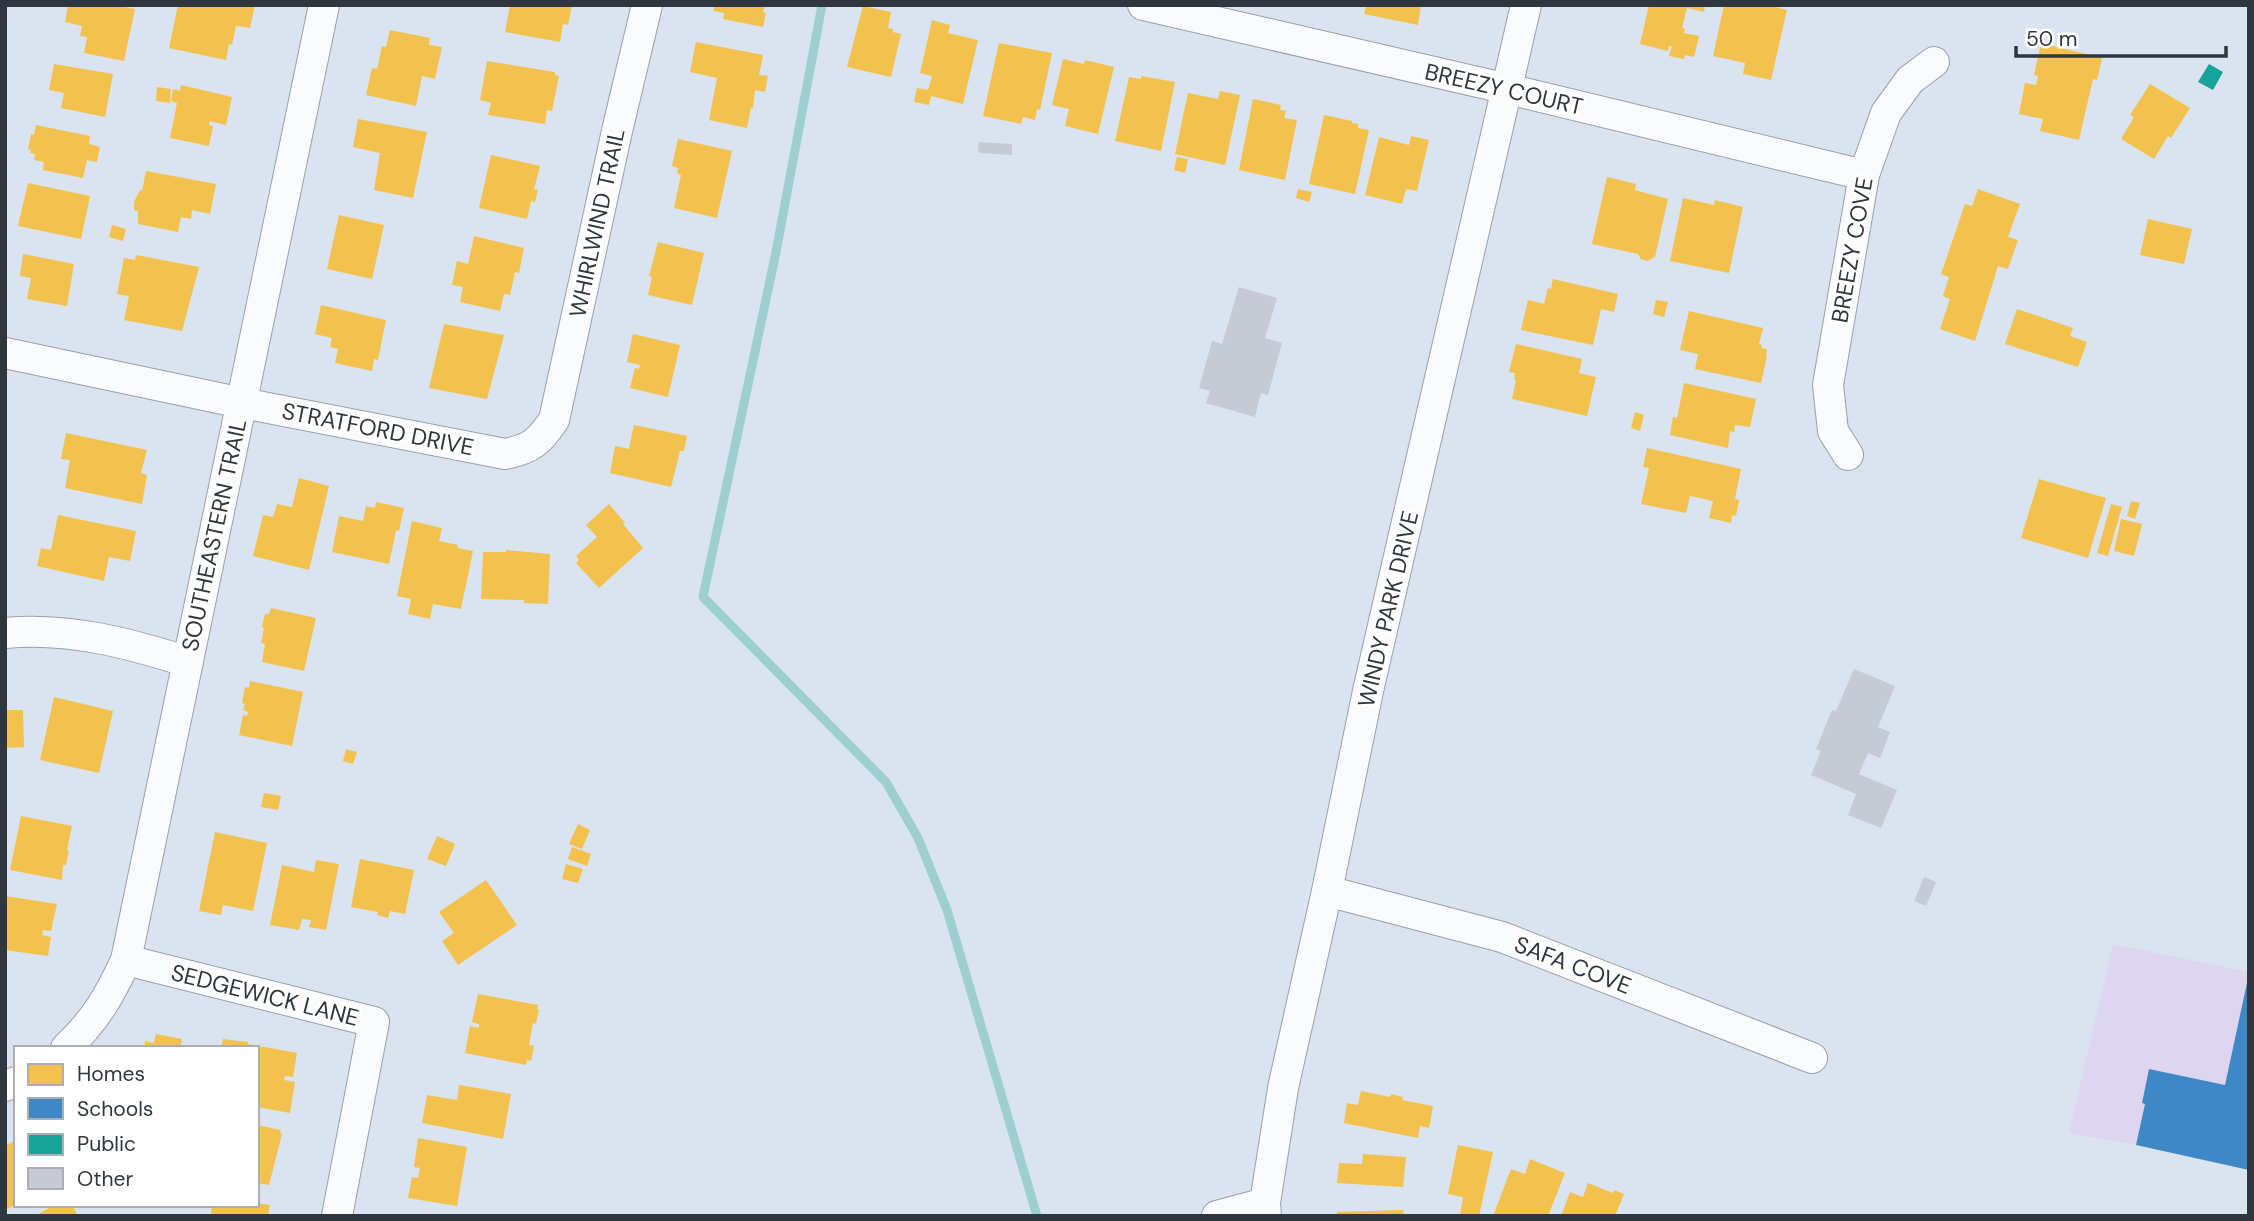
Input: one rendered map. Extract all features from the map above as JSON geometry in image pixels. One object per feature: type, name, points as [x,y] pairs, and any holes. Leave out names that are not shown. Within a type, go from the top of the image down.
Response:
[{"type":"street","name":"SOUTHEASTERN TRAIL","points":[[68,1046],[85,1030],[109,997],[127,960],[324,5]]},
{"type":"street","name":"WHIRLWIND TRAIL","points":[[542,438],[554,420],[646,5]]},
{"type":"street","name":"BREEZY COURT","points":[[1143,5],[1190,10],[1864,175]]},
{"type":"street","name":"WINDY PARK DRIVE","points":[[1266,1209],[1283,1088],[1368,691],[1526,5]]},
{"type":"street","name":"BREEZY COVE","points":[[1848,455],[1833,431],[1828,385],[1864,175],[1886,113],[1910,80],[1934,62]]},
{"type":"street","name":"STRATFORD DRIVE","points":[[5,353],[505,454],[525,450],[542,438]]},
{"type":"street","points":[[5,633],[68,633],[115,641],[188,663]]},
{"type":"street","name":"SAFA COVE","points":[[1327,891],[1502,937],[1812,1058]]},
{"type":"street","name":"SEDGEWICK LANE","points":[[127,960],[374,1022],[337,1216]]},
{"type":"street","points":[[1217,1216],[1266,1209]]},
{"type":"shaded area","points":[[2113,944],[2249,972],[2225,1085],[2150,1069],[2136,1145],[2069,1133]]},
{"type":"building: Homes","points":[[68,5],[115,5],[135,9],[124,61],[84,53],[87,37],[80,36],[82,26],[65,22]]},
{"type":"building: Homes","points":[[178,5],[255,5],[250,28],[236,26],[226,60],[169,48]]},
{"type":"building: Homes","points":[[510,5],[572,5],[568,25],[563,24],[560,42],[505,32]]},
{"type":"building: Homes","points":[[715,5],[765,5],[763,27],[723,19],[724,13],[713,11]]},
{"type":"building: Homes","points":[[1366,5],[1421,5],[1418,25],[1364,14]]},
{"type":"building: Homes","points":[[1649,5],[1705,5],[1704,12],[1687,8],[1682,28],[1685,29],[1684,33],[1699,36],[1694,57],[1685,55],[1684,59],[1669,56],[1672,46],[1669,46],[1668,51],[1640,44]]},
{"type":"building: Homes","points":[[1724,5],[1767,5],[1787,10],[1771,80],[1743,74],[1745,63],[1713,56]]},
{"type":"building: Homes","points":[[863,6],[891,12],[888,28],[901,34],[891,77],[847,67]]},
{"type":"building: Homes","points":[[932,20],[950,25],[948,33],[978,40],[963,104],[931,96],[929,105],[914,102],[917,88],[928,90],[932,76],[920,73]]},
{"type":"building: Homes","points":[[390,30],[430,38],[429,45],[442,47],[435,79],[422,76],[416,106],[366,95],[372,68],[377,69],[382,46],[386,47]]},
{"type":"building: Homes","points":[[696,42],[763,55],[759,75],[768,76],[765,92],[755,90],[747,128],[709,120],[717,78],[690,72]]},
{"type":"building: Homes","points":[[999,43],[1052,53],[1040,110],[1037,109],[1035,120],[1023,117],[1021,124],[983,116]]},
{"type":"building: Homes","points":[[2041,43],[2102,58],[2097,80],[2093,79],[2079,140],[2040,131],[2043,119],[2019,114],[2025,83],[2036,85],[2038,76],[2034,75]]},
{"type":"building: Homes","points":[[1063,59],[1084,64],[1085,60],[1114,67],[1098,134],[1065,126],[1069,109],[1052,105]]},
{"type":"building: Homes","points":[[487,61],[555,72],[555,75],[559,76],[552,111],[547,110],[545,124],[488,115],[491,103],[480,100]]},
{"type":"building: Homes","points":[[54,64],[113,74],[105,117],[61,108],[64,93],[49,90]]},
{"type":"building: Homes","points":[[1141,76],[1175,82],[1161,151],[1115,141],[1129,77],[1141,79]]},
{"type":"building: Homes","points":[[2150,84],[2190,108],[2154,159],[2121,139],[2134,117],[2130,115]]},
{"type":"building: Homes","points":[[181,85],[232,97],[226,125],[210,121],[209,125],[213,126],[209,146],[170,138],[177,103],[171,101],[173,89],[180,91]]},
{"type":"building: Homes","points":[[157,87],[171,89],[170,103],[156,101]]},
{"type":"building: Homes","points":[[1220,91],[1240,95],[1225,165],[1175,154],[1188,93],[1218,99]]},
{"type":"building: Homes","points":[[1253,99],[1281,105],[1280,110],[1286,111],[1284,118],[1297,120],[1285,180],[1239,170]]},
{"type":"building: Homes","points":[[1324,115],[1352,121],[1358,124],[1358,128],[1369,130],[1355,194],[1309,184]]},
{"type":"building: Homes","points":[[358,119],[427,132],[413,198],[374,190],[380,153],[353,147]]},
{"type":"building: Homes","points":[[36,125],[90,136],[89,144],[100,147],[97,162],[87,160],[83,178],[43,170],[44,162],[34,160],[35,154],[28,149]]},
{"type":"building: Homes","points":[[1411,136],[1429,140],[1417,191],[1406,189],[1402,204],[1365,195],[1379,137],[1409,145]]},
{"type":"building: Homes","points":[[678,139],[732,151],[717,218],[674,208],[681,175],[677,173],[678,168],[672,166]]},
{"type":"building: Homes","points":[[491,155],[540,166],[534,189],[538,190],[535,202],[531,201],[527,219],[479,208]]},
{"type":"building: Homes","points":[[1177,157],[1188,159],[1185,173],[1174,170]]},
{"type":"building: Homes","points":[[146,171],[216,184],[210,214],[192,210],[191,219],[181,217],[178,232],[138,224],[138,211],[134,210],[134,202],[140,190],[142,191]]},
{"type":"building: Homes","points":[[1607,177],[1636,184],[1635,190],[1668,199],[1655,257],[1648,261],[1641,259],[1638,254],[1592,244]]},
{"type":"building: Homes","points":[[28,183],[90,196],[81,239],[18,226]]},
{"type":"building: Homes","points":[[1298,189],[1312,192],[1309,202],[1296,198]]},
{"type":"building: Homes","points":[[1978,189],[2020,204],[2008,237],[2018,240],[2008,269],[1998,266],[1975,341],[1940,329],[1950,299],[1943,296],[1949,277],[1941,274],[1965,204],[1972,206]]},
{"type":"building: Homes","points":[[1683,198],[1714,205],[1715,200],[1743,207],[1729,273],[1670,261]]},
{"type":"building: Homes","points":[[339,215],[384,225],[372,279],[327,269]]},
{"type":"building: Homes","points":[[2148,219],[2192,229],[2184,264],[2140,255]]},
{"type":"building: Homes","points":[[112,225],[126,229],[123,241],[109,237]]},
{"type":"building: Homes","points":[[474,236],[524,248],[519,273],[515,272],[510,295],[504,294],[500,311],[460,302],[463,287],[452,285],[457,261],[468,264]]},
{"type":"building: Homes","points":[[658,242],[704,253],[692,305],[648,295],[652,277],[649,276]]},
{"type":"building: Homes","points":[[23,254],[74,264],[67,306],[27,299],[31,278],[20,276]]},
{"type":"building: Homes","points":[[136,255],[199,267],[182,331],[124,320],[129,296],[117,294],[124,258],[135,260]]},
{"type":"building: Homes","points":[[1553,279],[1618,294],[1614,312],[1601,309],[1593,345],[1521,330],[1528,300],[1544,304]]},
{"type":"building: Homes","points":[[1656,300],[1668,302],[1664,317],[1653,314]]},
{"type":"building: Homes","points":[[321,305],[386,320],[378,360],[374,359],[372,371],[335,363],[338,349],[330,347],[332,338],[315,334]]},
{"type":"building: Homes","points":[[2017,309],[2073,328],[2070,336],[2087,342],[2078,367],[2005,344]]},
{"type":"building: Homes","points":[[1689,311],[1763,328],[1759,344],[1762,345],[1761,348],[1767,349],[1767,356],[1761,383],[1695,369],[1698,354],[1680,350]]},
{"type":"building: Homes","points":[[444,324],[504,335],[487,399],[429,388]]},
{"type":"building: Homes","points":[[633,334],[680,345],[668,397],[630,388],[635,368],[639,369],[640,365],[627,362]]},
{"type":"building: Homes","points":[[1516,344],[1582,359],[1579,373],[1596,377],[1587,416],[1512,399],[1516,380],[1515,373],[1509,372]]},
{"type":"building: Homes","points":[[1684,383],[1756,399],[1750,427],[1735,425],[1734,432],[1730,431],[1728,448],[1670,435],[1673,417],[1677,418]]},
{"type":"building: Homes","points":[[1635,412],[1644,415],[1640,431],[1631,428]]},
{"type":"building: Homes","points":[[634,425],[687,436],[684,451],[680,451],[671,487],[610,473],[615,446],[629,449]]},
{"type":"building: Homes","points":[[66,433],[147,450],[141,473],[147,475],[142,504],[65,488],[70,460],[61,459]]},
{"type":"building: Homes","points":[[1647,448],[1741,469],[1735,498],[1731,497],[1739,500],[1736,516],[1732,515],[1731,523],[1709,518],[1713,501],[1690,496],[1686,513],[1641,504],[1649,468],[1643,467]]},
{"type":"building: Homes","points":[[299,478],[329,486],[309,570],[253,556],[263,515],[273,517],[277,504],[292,507]]},
{"type":"building: Homes","points":[[2039,479],[2106,498],[2088,558],[2021,538]]},
{"type":"building: Homes","points":[[2131,501],[2140,503],[2135,519],[2127,516]]},
{"type":"building: Homes","points":[[376,502],[404,508],[389,564],[332,552],[339,516],[363,521],[366,506],[375,508]]},
{"type":"building: Homes","points":[[609,504],[643,548],[599,588],[576,563],[579,560],[576,556],[597,537],[586,525]]},
{"type":"building: Homes","points":[[2111,504],[2122,507],[2108,556],[2097,553]]},
{"type":"building: Homes","points":[[58,515],[136,531],[130,561],[109,557],[104,581],[37,566],[41,548],[51,550]]},
{"type":"building: Homes","points":[[2121,519],[2142,524],[2134,556],[2114,551]]},
{"type":"building: Homes","points":[[412,521],[442,528],[439,541],[473,551],[461,609],[433,604],[430,619],[408,614],[411,599],[397,596]]},
{"type":"building: Homes","points":[[506,550],[550,554],[548,604],[524,603],[524,600],[481,599],[483,552]]},
{"type":"building: Homes","points":[[271,608],[316,618],[304,671],[262,662],[265,644],[261,643],[262,627],[265,614],[269,614]]},
{"type":"building: Homes","points":[[250,681],[303,692],[292,746],[239,735],[243,715],[247,716],[248,712],[243,710],[245,704],[242,703],[245,687],[249,688]]},
{"type":"building: Homes","points":[[54,697],[113,711],[99,773],[40,760]]},
{"type":"building: Homes","points":[[5,710],[23,710],[24,747],[5,748]]},
{"type":"building: Homes","points":[[346,749],[357,752],[353,764],[343,761]]},
{"type":"building: Homes","points":[[264,793],[281,796],[278,810],[261,807]]},
{"type":"building: Homes","points":[[21,816],[72,826],[62,880],[10,870]]},
{"type":"building: Homes","points":[[578,824],[590,830],[582,849],[569,844]]},
{"type":"building: Homes","points":[[215,832],[267,843],[253,911],[223,905],[221,915],[199,911]]},
{"type":"building: Homes","points":[[437,836],[455,844],[446,866],[427,859]]},
{"type":"building: Homes","points":[[572,847],[591,854],[587,866],[568,859]]},
{"type":"building: Homes","points":[[360,859],[414,870],[405,914],[390,911],[388,918],[377,915],[378,912],[351,907]]},
{"type":"building: Homes","points":[[316,860],[339,864],[326,930],[309,927],[311,920],[302,919],[299,930],[270,925],[282,865],[314,872]]},
{"type":"building: Homes","points":[[566,864],[583,869],[578,883],[562,879]]},
{"type":"building: Homes","points":[[486,880],[517,925],[458,965],[442,941],[454,933],[439,912]]},
{"type":"building: Homes","points":[[5,896],[57,904],[51,931],[43,930],[42,935],[51,937],[48,956],[5,950]]},
{"type":"building: Homes","points":[[478,994],[538,1005],[536,1024],[533,1023],[529,1045],[534,1046],[531,1061],[527,1060],[526,1065],[465,1053],[470,1026],[479,1028],[479,1024],[472,1022]]},
{"type":"building: Homes","points":[[156,1034],[182,1039],[180,1046],[144,1046],[145,1041],[154,1043]]},
{"type":"building: Homes","points":[[223,1039],[259,1046],[221,1046]]},
{"type":"building: Homes","points":[[259,1046],[297,1053],[293,1077],[285,1076],[284,1080],[295,1082],[290,1113],[259,1107]]},
{"type":"building: Homes","points":[[459,1085],[511,1094],[503,1139],[422,1123],[427,1095],[457,1100]]},
{"type":"building: Homes","points":[[1361,1091],[1390,1097],[1391,1094],[1403,1097],[1402,1100],[1433,1106],[1429,1128],[1420,1126],[1418,1138],[1344,1123],[1347,1103],[1358,1105]]},
{"type":"building: Homes","points":[[259,1125],[281,1130],[282,1134],[269,1185],[259,1183]]},
{"type":"building: Homes","points":[[418,1138],[467,1147],[457,1206],[408,1198],[412,1177],[418,1178],[420,1168],[414,1167]]},
{"type":"building: Homes","points":[[14,1141],[14,1205],[8,1209],[5,1205],[5,1146]]},
{"type":"building: Homes","points":[[1458,1145],[1493,1152],[1479,1216],[1460,1214],[1463,1197],[1448,1194]]},
{"type":"building: Homes","points":[[1363,1154],[1406,1157],[1403,1187],[1337,1183],[1339,1163],[1362,1164]]},
{"type":"building: Homes","points":[[1530,1159],[1565,1173],[1548,1216],[1493,1216],[1511,1169],[1525,1174]]},
{"type":"building: Homes","points":[[1588,1183],[1613,1193],[1614,1190],[1624,1194],[1615,1216],[1561,1216],[1570,1192],[1583,1197]]},
{"type":"building: Homes","points":[[270,1205],[268,1216],[215,1216],[211,1213],[212,1207]]},
{"type":"building: Homes","points":[[51,1207],[73,1207],[78,1216],[35,1216]]},
{"type":"building: Homes","points":[[1403,1210],[1404,1216],[1337,1216],[1337,1212]]},
{"type":"building: Schools","points":[[2248,978],[2249,1170],[2136,1145],[2149,1069],[2225,1085]]},
{"type":"building: Public","points":[[2209,64],[2223,72],[2213,90],[2198,82]]},
{"type":"building: Other","points":[[979,142],[1012,144],[1012,155],[980,153]]},
{"type":"building: Other","points":[[1239,287],[1277,298],[1265,338],[1282,343],[1268,395],[1261,393],[1255,417],[1206,403],[1210,391],[1199,388],[1212,341],[1222,344]]},
{"type":"building: Other","points":[[1854,669],[1895,686],[1878,727],[1890,732],[1880,758],[1868,753],[1859,774],[1897,790],[1881,828],[1848,815],[1856,794],[1811,775],[1821,751],[1816,749],[1832,710],[1836,711]]},
{"type":"building: Other","points":[[1924,877],[1936,882],[1926,906],[1914,901]]},
{"type":"waterway","points":[[822,5],[776,252],[703,597],[886,782],[918,838],[947,910],[1037,1216]]}]
